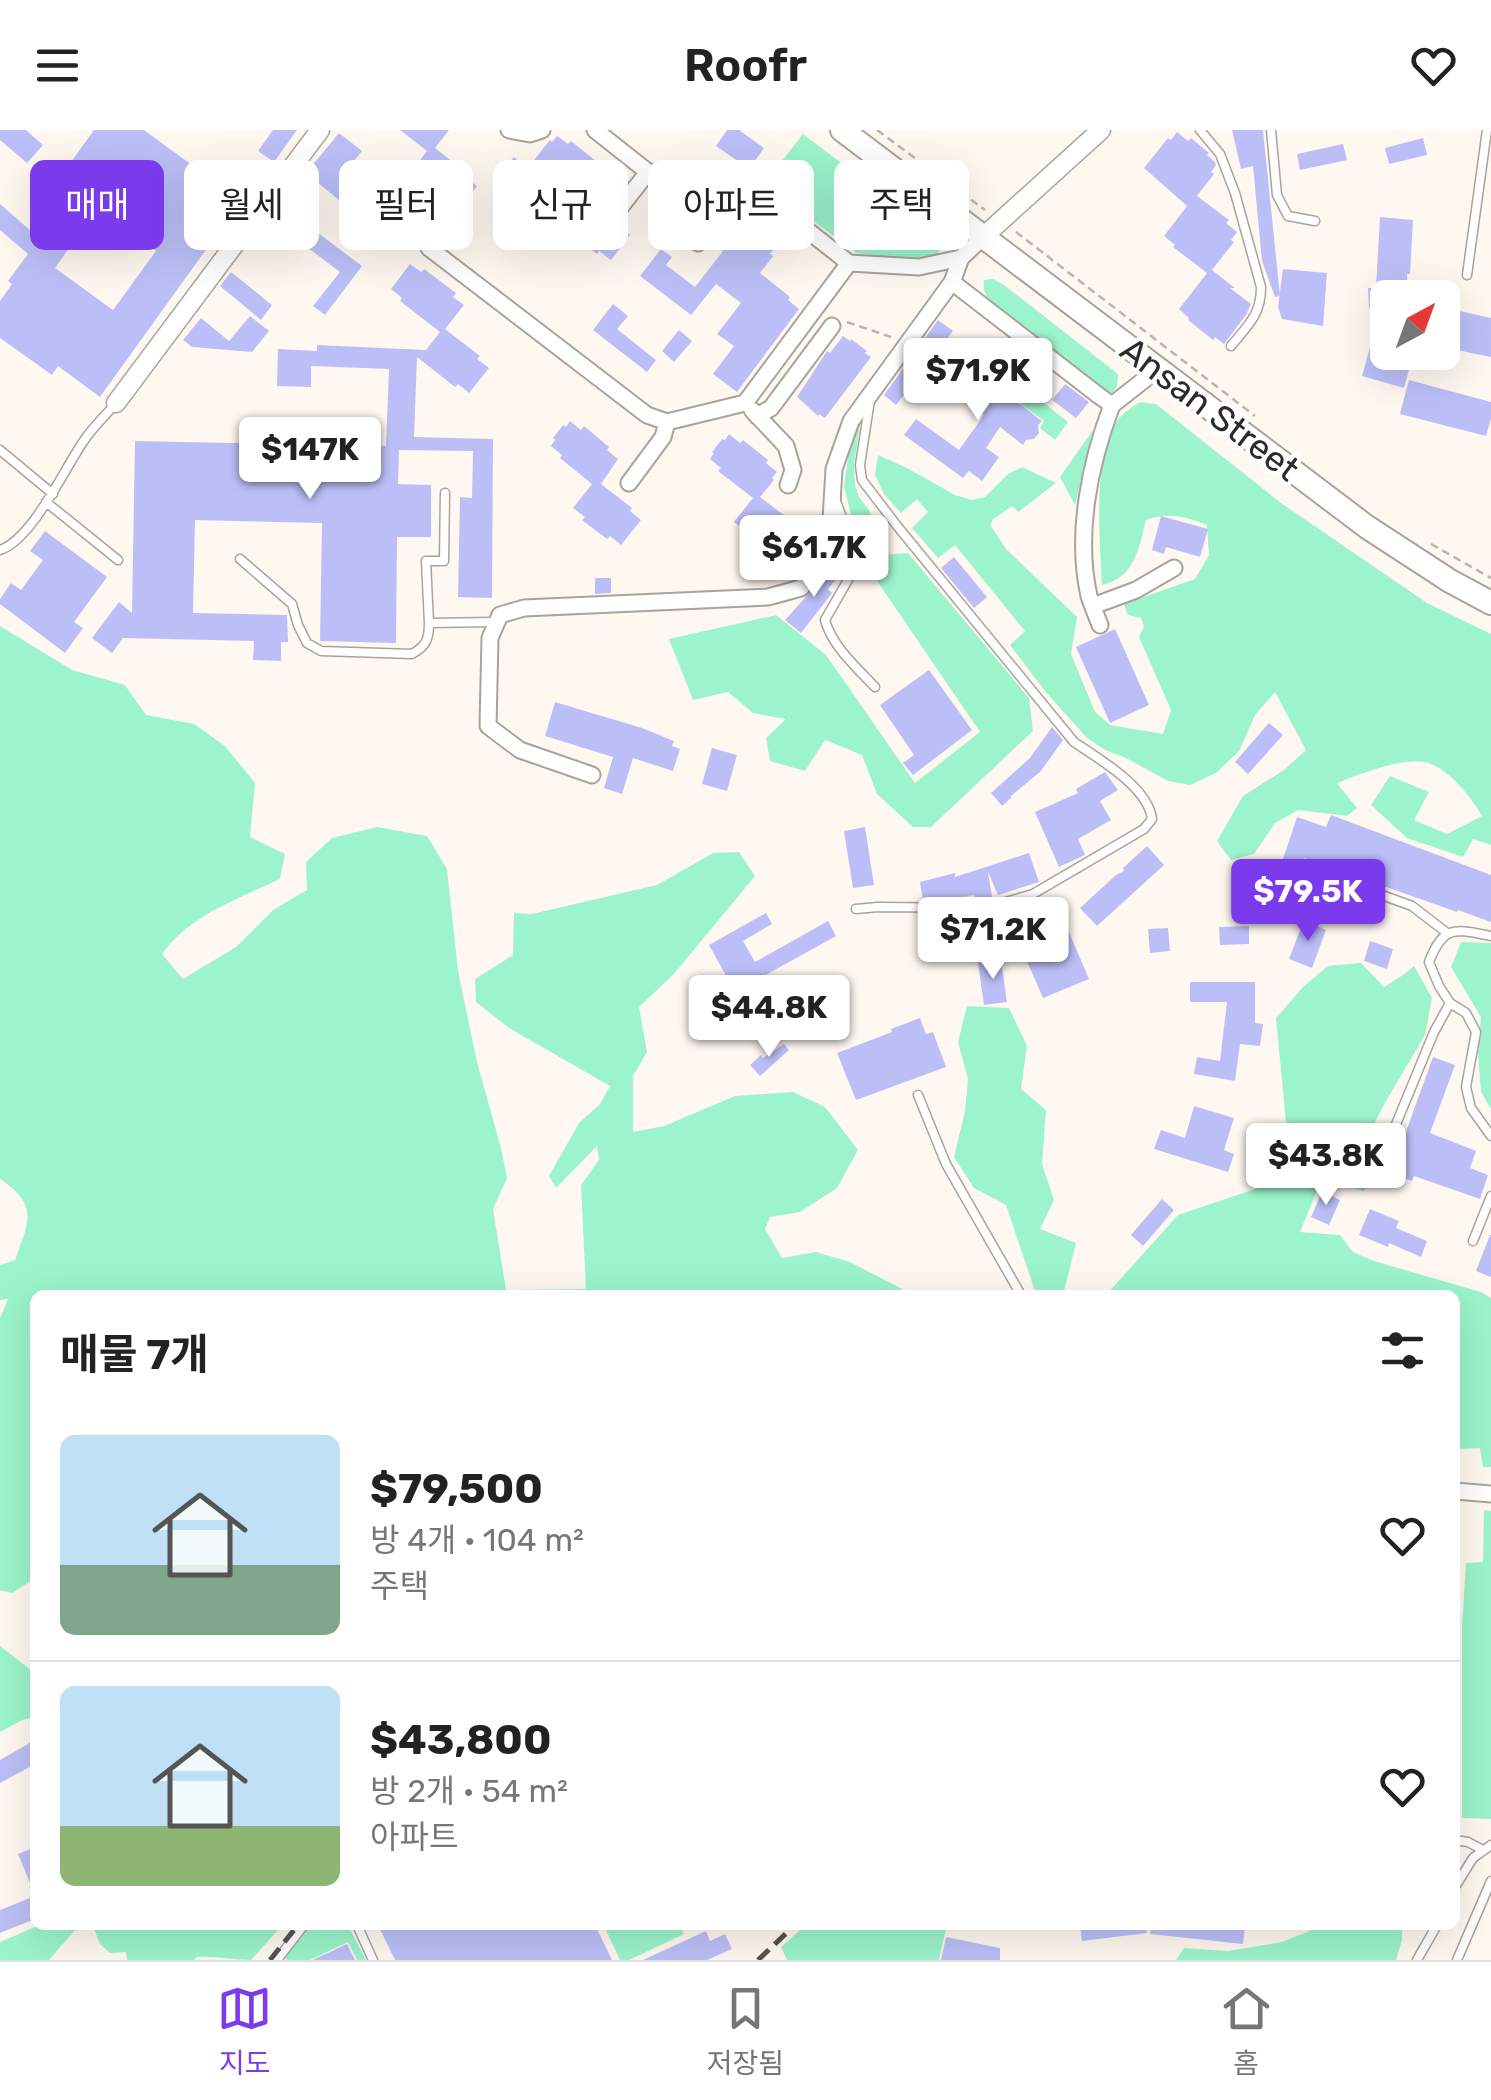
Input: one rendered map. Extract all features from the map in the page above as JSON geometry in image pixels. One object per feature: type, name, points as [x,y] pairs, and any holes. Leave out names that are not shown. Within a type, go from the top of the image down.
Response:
[{"type":"main road","name":"Ansan Street","points":[[842,130],[1366,527],[1450,581],[1491,602]]},
{"type":"street","points":[[116,403],[320,130]]},
{"type":"street","points":[[509,130],[530,134],[542,130]]},
{"type":"street","points":[[595,130],[648,172],[628,198]]},
{"type":"street","points":[[592,775],[520,750],[488,726],[490,638],[500,614],[524,608],[768,597],[801,588],[829,554],[834,469],[852,420],[952,282],[961,258],[1101,130]]},
{"type":"street","points":[[814,235],[849,262],[919,267],[961,258]]},
{"type":"street","points":[[432,250],[646,416],[667,422],[771,408],[832,326]]},
{"type":"street","points":[[751,410],[849,262]]},
{"type":"street","points":[[952,282],[1112,405]]},
{"type":"street","points":[[1100,625],[1090,596],[1084,550],[1091,470],[1112,405],[1158,369]]},
{"type":"street","points":[[751,410],[786,446],[793,470],[788,485]]},
{"type":"street","points":[[629,484],[664,437],[667,422]]},
{"type":"street","points":[[1093,606],[1136,590],[1174,568]]},
{"type":"street","points":[[1460,1491],[1491,1494]]},
{"type":"lane","points":[[1200,130],[1220,154],[1235,193],[1260,286],[1257,315],[1231,346]]},
{"type":"lane","points":[[1271,130],[1277,195],[1282,206],[1288,216],[1316,220]]},
{"type":"lane","points":[[1466,275],[1487,130]]},
{"type":"lane","points":[[856,910],[985,908],[1033,894],[1144,828],[1152,819],[1150,806],[1133,786],[1074,742],[862,480],[860,465],[870,395]]},
{"type":"lane","points":[[0,550],[19,538],[53,494],[85,440],[116,403]]},
{"type":"lane","points":[[0,450],[53,494]]},
{"type":"lane","points":[[832,492],[844,523],[853,571],[825,620],[840,649],[875,688]]},
{"type":"lane","points":[[240,559],[292,604],[307,643],[322,652],[412,654],[423,648],[429,638],[426,561],[444,561],[445,493]]},
{"type":"lane","points":[[46,502],[118,560]]},
{"type":"lane","points":[[429,623],[495,622]]},
{"type":"lane","points":[[1313,870],[1412,906],[1446,933]]},
{"type":"lane","points":[[1491,936],[1458,930],[1446,933],[1429,962],[1450,1003],[1466,1014],[1476,1032],[1466,1087],[1471,1108],[1491,1136]]},
{"type":"lane","points":[[1392,1134],[1450,1003]]},
{"type":"lane","points":[[918,1095],[946,1164],[1018,1290]]},
{"type":"lane","points":[[1473,1241],[1491,1196]]},
{"type":"lane","points":[[1460,1841],[1487,1848]]},
{"type":"lane","points":[[1460,1880],[1473,1858],[1487,1848]]},
{"type":"lane","points":[[1457,1960],[1491,1881]]},
{"type":"lane","points":[[280,1958],[300,1930]]},
{"type":"lane","points":[[359,1930],[373,1960]]},
{"type":"lane","points":[[1418,1960],[1434,1930]]},
{"type":"path","points":[[878,130],[1254,416]]},
{"type":"path","points":[[832,326],[837,322],[850,323],[908,345]]},
{"type":"path","points":[[1420,537],[1491,578]]},
{"type":"green space","points":[[803,134],[837,160],[834,160],[834,236],[814,222],[814,160],[783,160]]},
{"type":"green space","points":[[852,250],[939,250],[928,262]]},
{"type":"green space","points":[[993,279],[1118,374],[1113,392],[1105,391],[997,309],[984,289],[984,280]]},
{"type":"green space","points":[[970,346],[1001,370],[993,381],[961,357]]},
{"type":"green space","points":[[1018,383],[1068,422],[1055,440],[1040,428],[1044,421],[1009,395]]},
{"type":"green space","points":[[1140,402],[1156,404],[1281,503],[1427,603],[1491,634],[1491,845],[1473,839],[1463,857],[1407,838],[1371,805],[1390,776],[1429,792],[1414,820],[1447,834],[1482,816],[1450,776],[1433,765],[1414,761],[1337,783],[1357,808],[1347,816],[1298,810],[1275,823],[1254,854],[1231,860],[1217,841],[1243,796],[1284,770],[1306,750],[1275,692],[1255,715],[1239,751],[1216,773],[1190,785],[1168,781],[1105,750],[1087,738],[1010,645],[1025,631],[955,545],[938,558],[912,528],[928,512],[917,499],[901,513],[884,494],[875,475],[878,455],[972,500],[985,497],[1008,474],[1022,467],[1056,483],[1018,512],[1012,506],[992,520],[991,526],[1006,549],[1077,617],[1071,654],[1095,712],[1110,725],[1163,734],[1171,710],[1139,637],[1144,627],[1141,618],[1128,615],[1124,604],[1195,579],[1209,555],[1207,525],[1177,516],[1146,520],[1129,569],[1102,585],[1099,521],[1105,450],[1121,416]]},
{"type":"green space","points":[[861,418],[855,485],[869,510],[881,555],[908,553],[1029,698],[1033,731],[931,827],[913,827],[877,794],[862,755],[825,740],[805,771],[770,761],[766,738],[786,719],[753,713],[728,692],[693,700],[669,639],[776,615],[826,655],[915,783],[980,732],[862,559],[844,486],[850,445]]},
{"type":"green space","points":[[1093,430],[1075,505],[1060,477]]},
{"type":"green space","points":[[0,626],[72,670],[125,685],[146,715],[194,724],[225,746],[255,783],[250,837],[285,854],[280,879],[216,909],[173,940],[162,954],[183,979],[236,947],[273,910],[307,890],[306,862],[332,838],[377,827],[427,836],[447,869],[458,971],[507,1178],[493,1209],[506,1290],[30,1290],[30,1581],[12,1593],[0,1590],[0,1318],[8,1299],[0,1300],[0,1265],[15,1260],[27,1215],[21,1197],[0,1179]]},
{"type":"green space","points":[[739,852],[755,876],[673,975],[639,1007],[647,1052],[633,1076],[633,1132],[664,1126],[735,1096],[793,1092],[825,1107],[858,1150],[837,1188],[800,1212],[770,1217],[765,1229],[782,1258],[816,1252],[850,1262],[902,1289],[506,1290],[586,1289],[581,1185],[599,1160],[597,1146],[556,1188],[549,1176],[579,1123],[600,1104],[610,1086],[509,1028],[476,1002],[475,979],[513,955],[514,913],[532,914],[657,885],[713,853]]},
{"type":"green space","points":[[1461,942],[1491,943],[1491,1109],[1481,1092],[1481,1017],[1451,967]]},
{"type":"green space","points":[[1361,963],[1384,987],[1414,966],[1432,998],[1425,1035],[1365,1141],[1377,1179],[1363,1191],[1345,1185],[1319,1185],[1300,1232],[1340,1235],[1353,1252],[1374,1261],[1491,1298],[1491,1467],[1483,1467],[1480,1448],[1460,1449],[1460,1290],[1110,1290],[1178,1215],[1264,1186],[1289,1154],[1276,1018],[1328,966]]},
{"type":"green space","points":[[967,1006],[1009,1008],[1027,1046],[1021,1089],[1046,1110],[1042,1164],[1054,1200],[1040,1229],[1076,1243],[1064,1290],[1035,1290],[1006,1205],[974,1188],[954,1157],[968,1079],[958,1042]]},
{"type":"green space","points":[[1484,1510],[1491,1511],[1491,1819],[1462,1818],[1462,1626],[1466,1563],[1483,1562]]},
{"type":"green space","points":[[0,1646],[30,1669],[30,1718],[0,1732]]},
{"type":"green space","points":[[30,1929],[78,1930],[49,1960],[0,1960],[0,1942]]},
{"type":"green space","points":[[95,1930],[277,1930],[251,1960],[127,1960],[126,1952],[110,1953],[100,1944]]},
{"type":"green space","points":[[305,1930],[351,1930],[366,1960],[357,1960],[348,1942],[310,1960],[285,1957]]},
{"type":"green space","points":[[606,1930],[682,1930],[684,1934],[629,1960],[620,1960]]},
{"type":"green space","points":[[800,1930],[946,1930],[939,1960],[787,1960],[781,1947]]},
{"type":"green space","points":[[1312,1930],[1402,1930],[1396,1960],[1176,1960],[1184,1948],[1228,1951],[1282,1942]]},
{"type":"building","points":[[0,130],[26,130],[43,145],[27,163],[0,140]]},
{"type":"building","points":[[94,130],[144,130],[185,160],[184,250],[206,250],[100,397],[58,366],[52,375],[0,338],[0,301],[12,284],[8,281],[28,254],[0,230],[0,204],[30,230],[30,250],[68,250],[55,268],[113,310],[155,250],[164,250],[164,160],[72,160]]},
{"type":"building","points":[[273,130],[297,130],[275,160],[258,151]]},
{"type":"building","points":[[400,130],[449,130],[435,148],[450,160],[420,160],[427,151]]},
{"type":"building","points":[[727,130],[739,130],[764,148],[755,160],[736,160],[716,146]]},
{"type":"building","points":[[1232,130],[1263,130],[1280,296],[1275,297],[1262,261],[1253,166],[1241,169]]},
{"type":"building","points":[[1177,132],[1188,141],[1191,138],[1215,162],[1211,172],[1214,174],[1197,196],[1229,220],[1226,223],[1237,232],[1212,270],[1251,304],[1224,344],[1215,337],[1213,340],[1179,309],[1207,273],[1164,236],[1187,206],[1144,168]]},
{"type":"building","points":[[339,133],[362,151],[355,160],[339,160],[339,200],[319,184],[317,160]]},
{"type":"building","points":[[557,136],[568,144],[571,141],[595,160],[534,160]]},
{"type":"building","points":[[1423,138],[1427,155],[1389,164],[1385,148]]},
{"type":"building","points":[[1343,144],[1347,160],[1300,170],[1297,154]]},
{"type":"building","points":[[1380,217],[1413,220],[1407,280],[1376,280]]},
{"type":"building","points":[[319,234],[362,266],[325,315],[313,306],[340,272],[311,250],[319,250]]},
{"type":"building","points":[[592,250],[619,250],[611,260],[599,251],[597,254]]},
{"type":"building","points":[[662,250],[672,257],[666,265],[695,287],[723,251],[773,250],[760,273],[799,309],[737,392],[713,374],[734,346],[717,334],[741,303],[716,284],[691,315],[640,276]]},
{"type":"building","points":[[410,264],[421,272],[424,269],[456,293],[453,297],[464,305],[445,329],[480,356],[477,359],[489,368],[469,393],[458,384],[455,387],[417,357],[414,437],[493,439],[492,598],[458,597],[460,497],[472,498],[473,451],[399,450],[398,484],[431,485],[431,537],[397,537],[396,643],[320,641],[322,523],[195,520],[193,613],[287,615],[288,642],[281,642],[281,661],[253,660],[254,641],[123,638],[112,653],[92,638],[119,602],[132,613],[135,441],[386,446],[389,369],[311,366],[311,387],[277,386],[278,349],[317,351],[317,345],[426,350],[440,332],[400,301],[402,298],[391,289]]},
{"type":"building","points":[[1283,269],[1327,273],[1323,326],[1282,319],[1278,307]]},
{"type":"building","points":[[231,272],[272,305],[261,320],[220,286]]},
{"type":"building","points":[[613,304],[628,316],[617,329],[656,360],[647,372],[593,330]]},
{"type":"building","points":[[1460,311],[1491,318],[1491,357],[1460,351]]},
{"type":"building","points":[[250,316],[269,331],[252,352],[192,347],[183,340],[201,318],[229,341]]},
{"type":"building","points":[[938,320],[953,331],[896,405],[884,395]]},
{"type":"building","points":[[679,330],[692,341],[674,362],[662,351]]},
{"type":"building","points":[[843,336],[871,357],[825,418],[797,397],[827,351],[830,353]]},
{"type":"building","points":[[1370,347],[1370,370],[1409,370],[1404,388],[1362,376]]},
{"type":"building","points":[[960,358],[989,380],[1000,379],[1010,386],[1012,398],[1042,421],[1039,433],[1023,445],[1000,427],[986,448],[999,457],[982,481],[969,471],[963,478],[904,435],[916,419],[959,450],[984,415],[942,382]]},
{"type":"building","points":[[1409,380],[1491,402],[1486,436],[1400,414]]},
{"type":"building","points":[[1065,384],[1089,402],[1076,418],[1052,400]]},
{"type":"building","points":[[570,421],[581,430],[584,426],[618,459],[601,484],[641,520],[621,545],[582,520],[585,517],[573,508],[592,484],[551,446],[553,438]]},
{"type":"building","points":[[729,434],[740,443],[743,440],[777,472],[760,497],[793,522],[790,526],[802,534],[782,559],[771,551],[768,554],[734,522],[753,498],[718,471],[721,468],[710,459]]},
{"type":"building","points":[[1161,516],[1208,529],[1200,557],[1166,547],[1164,554],[1152,550]]},
{"type":"building","points":[[45,531],[107,577],[74,622],[83,628],[65,653],[0,604],[11,583],[21,590],[43,560],[30,551]]},
{"type":"building","points":[[954,557],[987,597],[974,608],[941,568]]},
{"type":"building","points":[[838,561],[845,568],[828,589],[830,596],[801,633],[785,620]]},
{"type":"building","points":[[595,578],[611,578],[611,593],[595,594]]},
{"type":"building","points":[[1115,629],[1149,705],[1110,723],[1076,647]]},
{"type":"building","points":[[929,670],[972,730],[913,775],[903,763],[914,755],[880,705]]},
{"type":"building","points":[[555,702],[674,741],[672,746],[680,749],[673,771],[633,758],[622,794],[604,788],[613,757],[545,736]]},
{"type":"building","points":[[1269,723],[1283,735],[1248,774],[1235,762]]},
{"type":"building","points":[[1052,727],[1063,740],[1041,771],[1002,806],[991,793],[1030,758]]},
{"type":"building","points":[[712,748],[737,755],[727,791],[702,784]]},
{"type":"building","points":[[1105,772],[1118,790],[1100,801],[1111,820],[1078,839],[1085,855],[1059,867],[1035,812],[1078,793],[1076,789]]},
{"type":"building","points":[[1331,815],[1491,875],[1491,922],[1304,858],[1291,895],[1273,889],[1297,817],[1326,827]]},
{"type":"building","points":[[865,827],[874,885],[853,888],[844,831]]},
{"type":"building","points":[[1147,846],[1164,865],[1097,926],[1080,908]]},
{"type":"building","points":[[1029,853],[1039,882],[998,895],[988,872],[992,897],[923,900],[920,882],[955,873],[955,877]]},
{"type":"building","points":[[1037,908],[1047,930],[1065,923],[1089,979],[1043,998],[1009,920]]},
{"type":"building","points":[[766,913],[772,924],[743,941],[755,962],[828,921],[836,936],[735,992],[709,945]]},
{"type":"building","points":[[1304,920],[1326,930],[1312,968],[1289,959]]},
{"type":"building","points":[[1249,926],[1249,944],[1220,945],[1219,927]]},
{"type":"building","points":[[1168,928],[1170,951],[1150,953],[1148,929]]},
{"type":"building","points":[[1370,941],[1393,949],[1387,969],[1364,961]]},
{"type":"building","points":[[1001,960],[1007,1002],[984,1005],[978,963]]},
{"type":"building","points":[[1190,982],[1255,982],[1255,1023],[1263,1024],[1260,1046],[1240,1044],[1235,1081],[1194,1074],[1197,1057],[1220,1061],[1227,1002],[1190,1002]]},
{"type":"building","points":[[920,1018],[926,1034],[933,1032],[946,1067],[856,1100],[837,1053]]},
{"type":"building","points":[[784,1044],[789,1050],[760,1076],[750,1065]]},
{"type":"building","points":[[1433,1057],[1455,1065],[1430,1133],[1476,1151],[1470,1168],[1488,1175],[1480,1199],[1414,1176],[1412,1181],[1377,1168],[1381,1157],[1395,1162]]},
{"type":"building","points":[[1194,1106],[1234,1118],[1224,1150],[1234,1154],[1228,1172],[1154,1149],[1161,1130],[1185,1138]]},
{"type":"building","points":[[1322,1192],[1340,1200],[1329,1225],[1311,1217]]},
{"type":"building","points":[[1162,1199],[1174,1210],[1143,1246],[1131,1235]]},
{"type":"building","points":[[1370,1209],[1399,1221],[1396,1228],[1427,1241],[1421,1257],[1359,1235]]},
{"type":"building","points":[[1491,1235],[1491,1277],[1476,1271]]},
{"type":"building","points":[[30,1743],[30,1767],[0,1783],[0,1760]]},
{"type":"building","points":[[30,1849],[30,1883],[18,1854]]},
{"type":"building","points":[[30,1898],[30,1921],[0,1933],[0,1910]]},
{"type":"building","points":[[380,1930],[597,1930],[612,1960],[395,1960]]},
{"type":"building","points":[[1081,1930],[1147,1930],[1147,1933],[1082,1941]]},
{"type":"building","points":[[1150,1930],[1244,1930],[1243,1944],[1150,1934]]},
{"type":"building","points":[[706,1931],[710,1941],[725,1934],[732,1949],[707,1960],[643,1960]]},
{"type":"building","points":[[946,1937],[1000,1948],[1000,1960],[941,1960]]},
{"type":"building","points":[[347,1944],[355,1960],[313,1960]]},
{"type":"railway","points":[[270,1960],[294,1930]]},
{"type":"railway","points":[[758,1960],[790,1930]]}]
